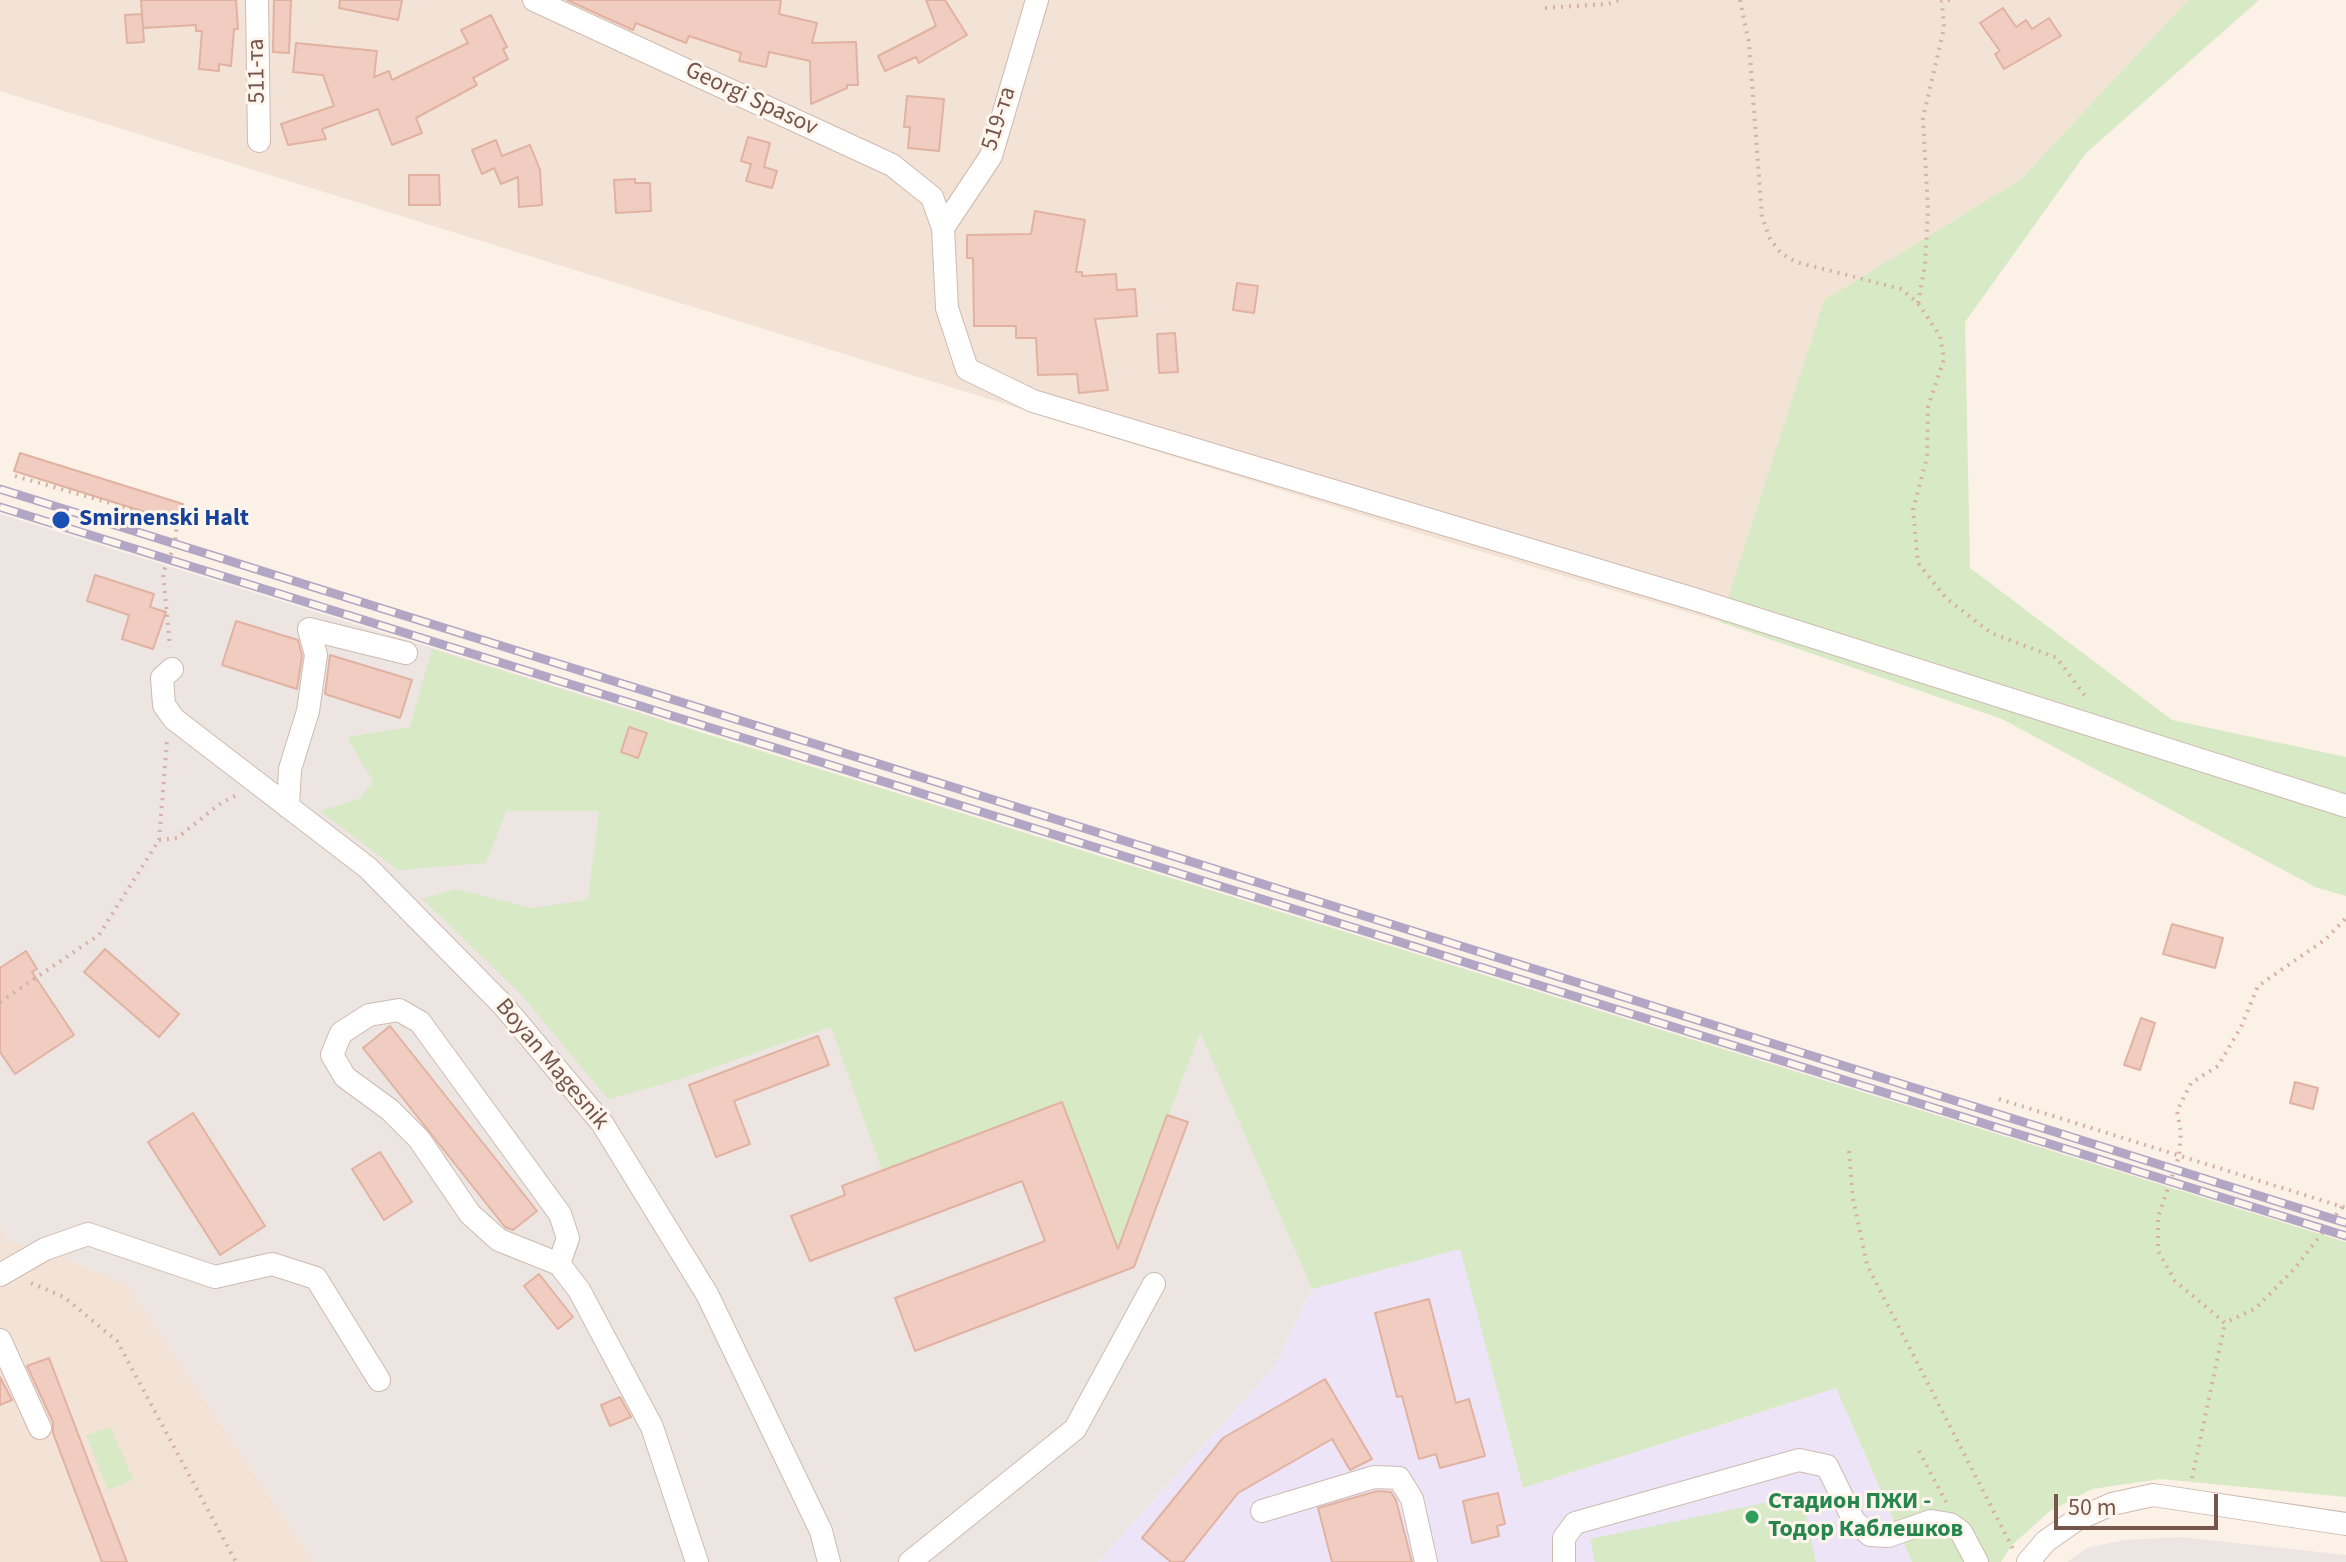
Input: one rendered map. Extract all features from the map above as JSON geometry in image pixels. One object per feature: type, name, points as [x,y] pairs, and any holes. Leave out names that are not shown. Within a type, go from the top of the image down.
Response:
[{"type":"street","name":"511-та","points":[[257,0],[259,141]]},
{"type":"street","name":"Georgi Spasov","points":[[534,0],[892,165],[932,197],[943,228]]},
{"type":"street","name":"519-та","points":[[943,228],[991,156],[1037,0]]},
{"type":"street","points":[[943,228],[947,308],[967,369],[1033,401],[1694,599],[2346,806]]},
{"type":"street","points":[[288,807],[290,769],[308,711],[316,655],[309,629],[406,653]]},
{"type":"street","points":[[172,669],[162,678],[164,705],[174,719]]},
{"type":"street","name":"Boyan Magesnik","points":[[174,719],[368,868],[502,1004],[602,1123],[707,1294],[821,1531],[829,1562]]},
{"type":"street","points":[[559,1264],[568,1238],[560,1214],[420,1022],[399,1010],[369,1015],[341,1033],[332,1055],[345,1077],[390,1110],[419,1139],[470,1214],[499,1240],[559,1264],[579,1290],[652,1427],[697,1562]]},
{"type":"street","points":[[4,1273],[45,1249],[88,1234],[215,1277],[272,1264],[316,1278],[379,1380]]},
{"type":"street","points":[[910,1562],[1075,1429],[1154,1284]]},
{"type":"street","points":[[0,1340],[40,1428]]},
{"type":"street","points":[[1564,1562],[1564,1538],[1575,1523],[1799,1460],[1827,1466],[1854,1521],[1870,1535],[1888,1536],[1931,1521],[1950,1524],[1961,1532],[1977,1562]]},
{"type":"street","points":[[1262,1511],[1374,1477],[1399,1478],[1412,1499],[1426,1562]]},
{"type":"street","points":[[2021,1558],[2076,1520],[2112,1504],[2153,1495],[2346,1524]]},
{"type":"path","points":[[1545,8],[1608,4],[1619,0]]},
{"type":"path","points":[[1740,0],[1749,43],[1760,202],[1770,239],[1781,253],[1796,262],[1901,289],[1918,303],[1940,336],[1944,359],[1928,407],[1927,457],[1913,510],[1918,563],[1946,598],[1991,633],[2057,658],[2083,696],[2094,705]]},
{"type":"path","points":[[1918,303],[1925,265],[1928,210],[1923,118],[1944,28],[1941,1],[1952,0]]},
{"type":"path","points":[[15,476],[177,522],[175,544],[163,573],[172,669]]},
{"type":"path","points":[[0,1002],[99,935],[159,840],[165,745],[174,719]]},
{"type":"path","points":[[159,840],[177,838],[221,803],[259,784]]},
{"type":"path","points":[[2225,1323],[2175,1281],[2158,1251],[2158,1217],[2179,1156],[2181,1132],[2177,1111],[2191,1083],[2218,1066],[2258,986],[2326,939],[2346,918]]},
{"type":"path","points":[[1999,1099],[2344,1207],[2296,1267],[2256,1308],[2225,1323]]},
{"type":"path","points":[[1849,1151],[1853,1198],[1867,1265],[2021,1558]]},
{"type":"path","points":[[4,1273],[64,1297],[117,1341],[236,1562]]},
{"type":"path","points":[[2188,1500],[2225,1323]]},
{"type":"path","points":[[1919,1451],[1961,1532]]},
{"type":"shaded area","points":[[0,0],[2188,0],[2021,179],[1824,300],[1720,622],[1435,538],[0,91]]},
{"type":"shaded area","points":[[0,514],[661,719],[674,1081],[831,1026],[882,1171],[1062,1102],[1118,1247],[1200,1031],[1312,1289],[1274,1367],[1098,1562],[314,1562],[127,1284],[45,1249],[6,1241],[0,1224]]},
{"type":"shaded area","points":[[0,1224],[6,1241],[45,1249],[127,1284],[314,1562],[0,1562]]},
{"type":"shaded area","points":[[1460,1248],[1523,1488],[1836,1388],[1912,1562],[1098,1562],[1274,1367],[1312,1289]]},
{"type":"shaded area","points":[[2180,1537],[2346,1555],[2346,1562],[2067,1562],[2087,1548],[2125,1540]]},
{"type":"green space","points":[[2188,0],[2259,0],[2086,153],[1965,322],[1970,568],[2172,720],[2346,757],[2346,896],[2315,887],[2002,719],[1720,622],[1824,300],[2021,179]]},
{"type":"green space","points":[[432,649],[2346,1242],[2346,1497],[2161,1479],[2092,1489],[2050,1511],[2011,1546],[2001,1562],[1912,1562],[1836,1388],[1523,1488],[1460,1249],[1312,1289],[1200,1032],[1118,1249],[1062,1102],[882,1171],[831,1027],[674,1081],[608,1099],[521,994],[422,899],[455,889],[531,908],[588,900],[599,811],[506,811],[486,863],[398,870],[320,811],[359,799],[373,782],[347,737],[410,727]]},
{"type":"green space","points":[[111,1427],[133,1480],[108,1490],[86,1435]]},
{"type":"green space","name":"Стадион ПЖИ - Тодор Каблешков","points":[[1802,1495],[1816,1562],[1595,1562],[1590,1539]]},
{"type":"building","points":[[141,0],[236,0],[238,29],[234,29],[231,66],[219,64],[219,71],[199,69],[202,31],[196,31],[196,25],[143,28]]},
{"type":"building","points":[[274,0],[291,0],[289,53],[273,52]]},
{"type":"building","points":[[340,0],[402,0],[398,20],[339,8]]},
{"type":"building","points":[[567,0],[781,0],[779,14],[817,23],[812,43],[856,42],[858,85],[847,85],[847,88],[811,104],[810,61],[769,52],[766,67],[739,61],[741,53],[689,36],[686,43],[636,23],[633,30]]},
{"type":"building","points":[[926,0],[945,0],[967,35],[919,63],[916,57],[885,71],[878,56],[936,26]]},
{"type":"building","points":[[2003,8],[2016,27],[2026,20],[2032,29],[2049,18],[2061,36],[2004,69],[1995,54],[2000,51],[1980,23]]},
{"type":"building","points":[[142,14],[144,42],[127,43],[125,15]]},
{"type":"building","points":[[491,15],[507,47],[503,49],[508,59],[473,78],[477,85],[416,118],[422,133],[392,145],[378,109],[322,129],[326,139],[288,145],[281,124],[334,106],[323,75],[293,72],[296,43],[377,51],[374,77],[389,71],[392,80],[468,43],[461,30]]},
{"type":"building","points":[[907,96],[944,99],[939,151],[908,148],[910,127],[904,127]]},
{"type":"building","points":[[748,137],[770,143],[764,167],[777,171],[772,188],[746,181],[751,164],[741,161]]},
{"type":"building","points":[[496,140],[502,156],[530,145],[540,170],[542,205],[519,207],[518,177],[501,184],[494,168],[482,174],[472,150]]},
{"type":"building","points":[[409,175],[439,175],[440,205],[409,205]]},
{"type":"building","points":[[635,179],[635,183],[650,183],[651,211],[616,213],[614,180]]},
{"type":"building","points":[[1035,211],[1085,220],[1076,272],[1082,272],[1082,276],[1116,274],[1117,290],[1135,289],[1137,316],[1095,319],[1108,390],[1079,393],[1077,374],[1038,375],[1036,338],[1016,338],[1016,326],[974,326],[973,258],[967,258],[967,235],[1031,234]]},
{"type":"building","points":[[1237,283],[1258,286],[1254,313],[1233,310]]},
{"type":"building","points":[[1175,333],[1178,372],[1159,373],[1157,334]]},
{"type":"building","points":[[20,453],[183,504],[177,522],[14,471]]},
{"type":"building","points":[[95,575],[154,594],[150,607],[166,612],[153,649],[122,639],[129,615],[87,601]]},
{"type":"building","points":[[236,621],[298,640],[302,656],[297,689],[222,665]]},
{"type":"building","points":[[330,655],[412,680],[400,718],[325,694]]},
{"type":"building","points":[[629,727],[647,733],[638,758],[621,752]]},
{"type":"building","points":[[2172,924],[2223,938],[2215,968],[2163,954]]},
{"type":"building","points":[[105,949],[179,1014],[159,1037],[84,972]]},
{"type":"building","points":[[26,951],[37,969],[32,972],[74,1035],[15,1074],[0,1052],[0,968]]},
{"type":"building","points":[[2141,1018],[2155,1023],[2140,1070],[2124,1065]]},
{"type":"building","points":[[390,1026],[537,1211],[513,1230],[505,1227],[363,1048]]},
{"type":"building","points":[[818,1036],[829,1065],[734,1101],[750,1144],[716,1157],[689,1085]]},
{"type":"building","points":[[2295,1082],[2318,1088],[2313,1109],[2290,1103]]},
{"type":"building","points":[[1062,1102],[1118,1249],[1167,1115],[1188,1122],[1134,1267],[915,1351],[895,1298],[1045,1241],[1022,1181],[810,1261],[791,1216],[845,1195],[842,1186]]},
{"type":"building","points":[[193,1113],[265,1226],[220,1255],[148,1142]]},
{"type":"building","points":[[380,1152],[412,1202],[384,1220],[352,1169]]},
{"type":"building","points":[[539,1274],[573,1317],[558,1329],[524,1286]]},
{"type":"building","points":[[1429,1299],[1456,1403],[1469,1399],[1485,1456],[1440,1468],[1436,1454],[1419,1459],[1402,1396],[1397,1397],[1375,1313]]},
{"type":"building","points":[[49,1358],[127,1562],[102,1562],[53,1433],[53,1422],[27,1366]]},
{"type":"building","points":[[0,1377],[12,1400],[0,1405]]},
{"type":"building","points":[[1325,1379],[1372,1459],[1350,1470],[1332,1439],[1238,1493],[1183,1562],[1171,1562],[1142,1538],[1223,1438]]},
{"type":"building","points":[[620,1397],[631,1417],[610,1426],[601,1405]]},
{"type":"building","points":[[1377,1491],[1391,1492],[1396,1500],[1412,1562],[1332,1562],[1318,1508]]},
{"type":"building","points":[[1498,1493],[1505,1524],[1497,1526],[1499,1536],[1472,1543],[1463,1501]]},
{"type":"railway","points":[[0,489],[2346,1223]]},
{"type":"railway","points":[[0,507],[2346,1236]]},
{"type":"place","name":"Smirnenski Halt","points":[[61,520]]},
{"type":"place","name":"Стадион ПЖИ - Тодор Каблешков","points":[[1752,1517]]}]
